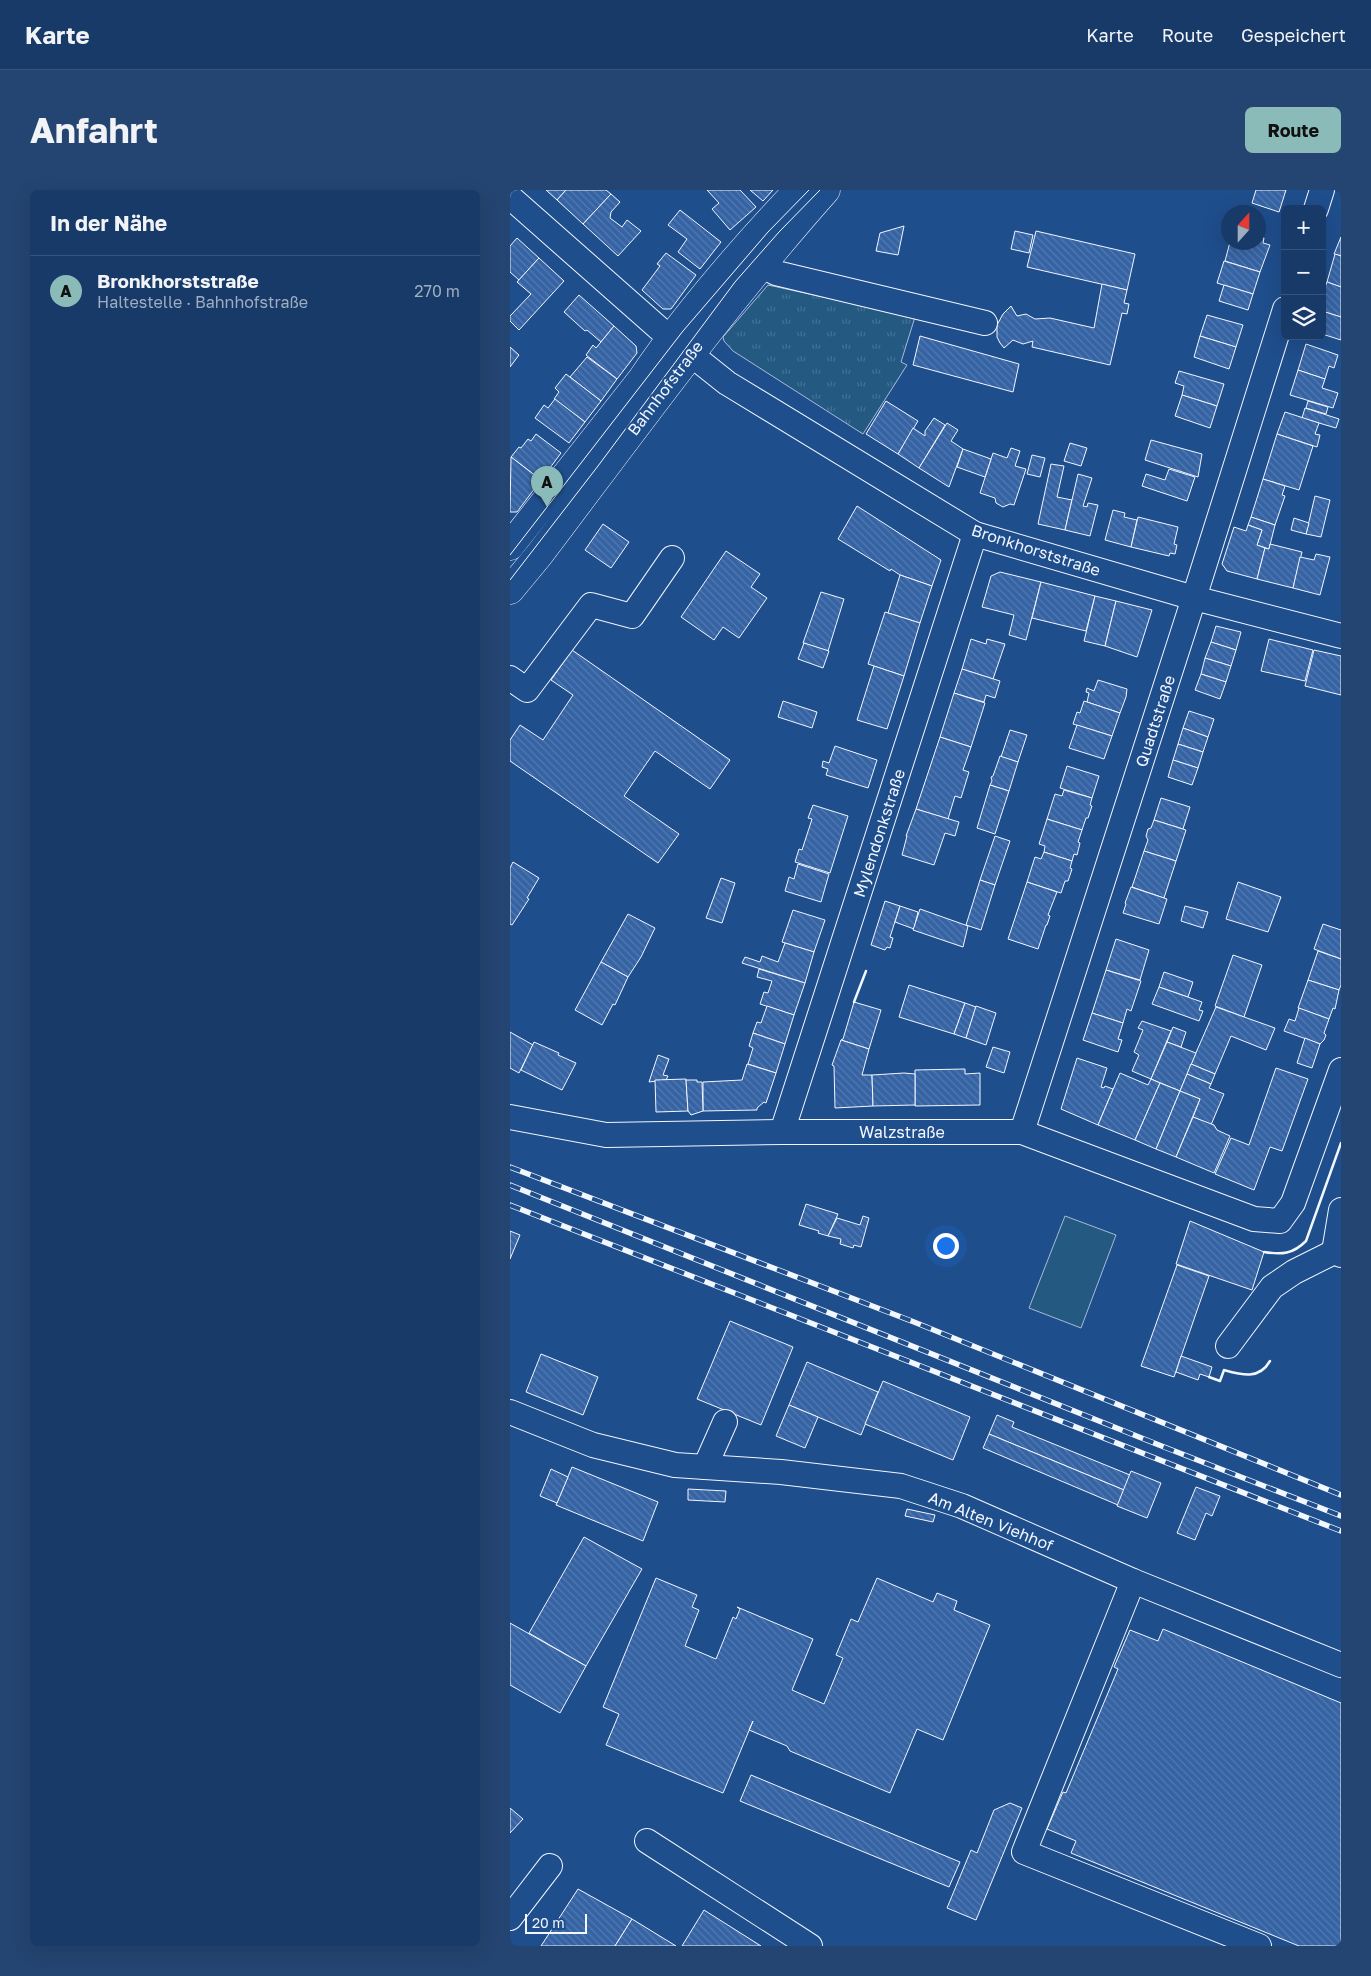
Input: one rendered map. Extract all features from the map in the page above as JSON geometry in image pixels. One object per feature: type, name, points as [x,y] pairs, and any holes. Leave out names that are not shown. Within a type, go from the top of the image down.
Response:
[{"type":"main road","name":"Bahnhofstraße","points":[[510,590],[539,555],[681,346],[749,259],[798,190]]},
{"type":"main road","name":"Bahnhofstraße","points":[[749,259],[826,190]]},
{"type":"main road","name":"Bahnhofstraße","points":[[516,540],[641,380],[681,346]]},
{"type":"street","points":[[1317,205],[1322,190]]},
{"type":"street","name":"Bronkhorststraße","points":[[510,198],[681,346],[727,383],[975,534],[1194,598],[1341,636]]},
{"type":"street","points":[[749,259],[776,272],[985,323]]},
{"type":"street","name":"Quadtstraße","points":[[1022,1132],[1281,322]]},
{"type":"street","name":"Mylendonkstraße","points":[[782,1132],[975,534]]},
{"type":"street","name":"Bahnhofstraße","points":[[510,578],[516,540]]},
{"type":"street","points":[[510,678],[527,690],[591,605],[632,616],[672,558]]},
{"type":"street","name":"Walzstraße","points":[[510,1117],[606,1135],[782,1132],[1022,1132],[1254,1218],[1280,1221],[1293,1204],[1341,1070]]},
{"type":"street","points":[[1228,1346],[1272,1287],[1294,1272],[1338,1254],[1341,1210]]},
{"type":"street","name":"Am Alten Viehhof","points":[[510,1412],[593,1445],[675,1465],[781,1472],[901,1486],[962,1506],[1133,1581],[1341,1665]]},
{"type":"street","points":[[705,1467],[725,1422]]},
{"type":"street","points":[[1133,1581],[1024,1852],[1259,1946]]},
{"type":"street","points":[[647,1841],[810,1946]]},
{"type":"street","points":[[510,1918],[550,1866]]},
{"type":"green space","points":[[768,285],[915,317],[901,362],[907,365],[863,434],[733,351],[724,341],[723,337]]},
{"type":"green space","points":[[1065,1216],[1116,1235],[1081,1328],[1029,1308]]},
{"type":"building","points":[[546,190],[566,190],[557,200]]},
{"type":"building","points":[[566,190],[606,190],[611,194],[583,224],[557,200]]},
{"type":"building","points":[[707,190],[740,190],[756,207],[730,230],[712,209],[719,203]]},
{"type":"building","points":[[750,190],[773,190],[763,201]]},
{"type":"building","points":[[1256,190],[1286,190],[1279,212],[1266,208],[1266,205],[1252,203]]},
{"type":"building","points":[[611,194],[620,202],[611,212],[610,218],[622,227],[627,220],[641,231],[618,256],[583,224]]},
{"type":"building","points":[[680,210],[721,242],[700,269],[678,252],[687,239],[668,225]]},
{"type":"building","points":[[904,226],[898,255],[876,251],[880,233]]},
{"type":"building","points":[[1015,231],[1033,235],[1029,253],[1011,249]]},
{"type":"building","points":[[1036,231],[1135,254],[1127,290],[1027,267]]},
{"type":"building","points":[[1341,237],[1341,256],[1334,254]]},
{"type":"building","points":[[517,238],[539,258],[519,280],[510,272],[510,246]]},
{"type":"building","points":[[1266,244],[1270,245],[1260,272],[1225,261],[1228,250],[1266,250]]},
{"type":"building","points":[[666,253],[696,275],[671,309],[663,309],[642,290],[660,266],[657,264]]},
{"type":"building","points":[[1335,254],[1341,256],[1341,287],[1327,282]]},
{"type":"building","points":[[539,258],[564,281],[519,330],[510,321],[510,316],[531,294],[517,282]]},
{"type":"building","points":[[1224,261],[1260,272],[1253,294],[1217,283]]},
{"type":"building","points":[[1327,282],[1341,287],[1341,317],[1326,312]]},
{"type":"building","points":[[1102,284],[1127,290],[1124,303],[1129,304],[1127,314],[1122,313],[1110,365],[1032,347],[1033,341],[1023,344],[1013,340],[1004,348],[1000,343],[997,337],[997,325],[1003,314],[1011,306],[1017,316],[1026,314],[1035,319],[1050,318],[1094,328]]},
{"type":"building","points":[[1224,285],[1253,294],[1248,310],[1219,301]]},
{"type":"building","points":[[579,295],[614,326],[601,342],[587,330],[585,331],[564,312]]},
{"type":"building","points":[[1326,312],[1341,317],[1341,340],[1326,335]]},
{"type":"building","points":[[1207,315],[1243,325],[1236,347],[1200,336]]},
{"type":"building","points":[[614,326],[636,346],[637,353],[617,379],[586,355],[593,345],[596,348]]},
{"type":"building","points":[[920,336],[1019,364],[1013,392],[913,365]]},
{"type":"building","points":[[1200,336],[1236,347],[1229,369],[1194,357]]},
{"type":"building","points":[[1306,344],[1338,355],[1334,368],[1329,366],[1325,379],[1298,370]]},
{"type":"building","points":[[510,347],[519,355],[510,367]]},
{"type":"building","points":[[587,357],[617,379],[601,401],[570,377]]},
{"type":"building","points":[[1298,370],[1325,379],[1322,388],[1338,393],[1333,408],[1290,395]]},
{"type":"building","points":[[1179,371],[1224,384],[1217,406],[1182,395],[1184,386],[1175,383]]},
{"type":"building","points":[[566,374],[601,401],[585,422],[554,399],[559,392],[555,388]]},
{"type":"building","points":[[1182,395],[1217,406],[1210,428],[1175,416]]},
{"type":"building","points":[[555,399],[585,422],[569,443],[535,418],[544,405],[548,408]]},
{"type":"building","points":[[886,401],[918,421],[898,454],[866,434]]},
{"type":"building","points":[[1308,401],[1328,407],[1326,414],[1306,408]]},
{"type":"building","points":[[1305,408],[1339,419],[1336,428],[1302,418]]},
{"type":"building","points":[[1285,412],[1319,423],[1315,434],[1320,435],[1317,447],[1277,434]]},
{"type":"building","points":[[934,418],[945,425],[919,468],[898,454],[913,428],[925,436],[925,431]]},
{"type":"building","points":[[947,423],[958,430],[951,441],[963,449],[949,487],[919,468]]},
{"type":"building","points":[[536,434],[561,453],[541,480],[511,457],[519,447],[521,448],[528,439],[531,441]]},
{"type":"building","points":[[1277,434],[1313,446],[1299,490],[1263,479]]},
{"type":"building","points":[[1151,440],[1202,454],[1198,477],[1145,460]]},
{"type":"building","points":[[1070,443],[1087,448],[1081,466],[1064,461]]},
{"type":"building","points":[[1011,448],[1020,451],[1015,466],[1026,469],[1014,505],[1010,504],[1003,507],[996,503],[995,498],[980,493],[993,453],[1007,458]]},
{"type":"building","points":[[963,449],[991,459],[985,477],[957,467]]},
{"type":"building","points":[[1032,455],[1045,458],[1040,477],[1027,474]]},
{"type":"building","points":[[511,457],[541,480],[517,512],[510,512]]},
{"type":"building","points":[[1051,464],[1064,466],[1057,497],[1072,500],[1065,530],[1038,524]]},
{"type":"building","points":[[1169,469],[1195,477],[1187,501],[1142,486],[1146,474],[1165,480]]},
{"type":"building","points":[[1078,474],[1092,478],[1083,506],[1087,507],[1088,503],[1098,505],[1090,536],[1065,530]]},
{"type":"building","points":[[1263,479],[1285,486],[1282,495],[1285,496],[1275,525],[1251,517]]},
{"type":"building","points":[[1315,496],[1330,500],[1321,537],[1306,534]]},
{"type":"building","points":[[857,506],[941,560],[932,586],[900,575],[891,569],[890,571],[838,539]]},
{"type":"building","points":[[1113,510],[1125,513],[1124,517],[1137,520],[1131,547],[1105,540]]},
{"type":"building","points":[[1138,517],[1178,527],[1174,544],[1177,545],[1175,554],[1170,553],[1169,556],[1131,547]]},
{"type":"building","points":[[1251,517],[1275,525],[1269,549],[1257,545],[1262,530],[1248,525]]},
{"type":"building","points":[[1294,518],[1309,523],[1306,534],[1291,530]]},
{"type":"building","points":[[603,524],[629,542],[611,568],[585,550]]},
{"type":"building","points":[[1248,525],[1262,530],[1257,545],[1265,548],[1257,579],[1227,571],[1222,564],[1234,527],[1246,531]]},
{"type":"building","points":[[1270,544],[1302,552],[1293,588],[1257,579],[1265,548],[1269,549]]},
{"type":"building","points":[[726,551],[760,574],[751,587],[767,598],[739,638],[723,627],[714,640],[681,617]]},
{"type":"building","points":[[1316,554],[1330,557],[1320,595],[1293,588],[1300,557],[1314,560]]},
{"type":"building","points":[[1000,572],[1041,582],[1026,640],[1009,635],[1014,615],[982,607],[991,576]]},
{"type":"building","points":[[900,575],[932,586],[920,623],[888,613]]},
{"type":"building","points":[[1041,582],[1095,596],[1086,631],[1032,618]]},
{"type":"building","points":[[821,592],[844,599],[828,651],[803,643]]},
{"type":"building","points":[[1095,596],[1116,601],[1105,646],[1084,641]]},
{"type":"building","points":[[1116,601],[1152,610],[1137,657],[1105,646]]},
{"type":"building","points":[[885,612],[920,623],[904,676],[868,664]]},
{"type":"building","points":[[1216,626],[1241,632],[1236,650],[1211,642]]},
{"type":"building","points":[[971,639],[986,644],[987,639],[1005,644],[993,679],[962,669]]},
{"type":"building","points":[[1269,639],[1313,650],[1305,681],[1261,671]]},
{"type":"building","points":[[1211,642],[1236,650],[1231,666],[1205,658]]},
{"type":"building","points":[[804,643],[829,651],[823,668],[798,659]]},
{"type":"building","points":[[572,650],[730,760],[710,789],[655,751],[624,796],[679,834],[658,863],[510,761],[510,740],[520,725],[543,740],[573,695],[551,680]]},
{"type":"building","points":[[1314,650],[1341,656],[1341,695],[1305,686]]},
{"type":"building","points":[[1205,658],[1231,666],[1226,682],[1201,674]]},
{"type":"building","points":[[874,666],[904,676],[887,729],[857,720]]},
{"type":"building","points":[[962,669],[1000,681],[995,698],[986,695],[984,702],[954,693]]},
{"type":"building","points":[[1201,674],[1226,682],[1220,699],[1195,690]]},
{"type":"building","points":[[1098,680],[1127,689],[1120,713],[1087,702],[1089,693],[1086,692],[1087,688],[1094,691]]},
{"type":"building","points":[[954,693],[985,703],[971,747],[940,737]]},
{"type":"building","points":[[783,701],[817,712],[812,728],[778,717]]},
{"type":"building","points":[[1084,701],[1120,713],[1112,736],[1073,724],[1077,712],[1080,713]]},
{"type":"building","points":[[1189,711],[1214,719],[1208,737],[1183,728]]},
{"type":"building","points":[[1077,725],[1112,736],[1104,759],[1069,748]]},
{"type":"building","points":[[1183,728],[1208,737],[1203,752],[1178,744]]},
{"type":"building","points":[[1010,730],[1027,735],[1018,762],[1001,757]]},
{"type":"building","points":[[940,737],[971,747],[963,770],[969,772],[961,798],[955,796],[948,819],[916,809]]},
{"type":"building","points":[[1178,744],[1203,752],[1198,768],[1173,760]]},
{"type":"building","points":[[835,746],[877,760],[868,788],[826,775],[828,769],[822,767],[823,761],[829,763]]},
{"type":"building","points":[[1000,756],[1018,762],[1009,791],[990,785],[991,777]]},
{"type":"building","points":[[1173,760],[1198,768],[1192,785],[1168,777]]},
{"type":"building","points":[[1067,766],[1099,776],[1092,798],[1060,788]]},
{"type":"building","points":[[990,785],[1009,791],[995,834],[977,828]]},
{"type":"building","points":[[1064,790],[1092,798],[1090,805],[1092,806],[1082,830],[1047,819],[1055,794],[1062,796]]},
{"type":"building","points":[[1161,798],[1190,807],[1183,829],[1154,820]]},
{"type":"building","points":[[813,805],[848,816],[830,873],[795,862],[799,849],[802,850],[812,819],[808,818]]},
{"type":"building","points":[[916,809],[959,822],[955,836],[945,833],[934,865],[902,855],[906,836]]},
{"type":"building","points":[[1047,819],[1082,830],[1078,842],[1080,843],[1077,855],[1074,854],[1072,861],[1044,852],[1045,846],[1039,844]]},
{"type":"building","points":[[1154,820],[1186,830],[1176,861],[1144,851],[1148,840],[1146,836],[1148,829],[1151,828]]},
{"type":"building","points":[[995,836],[1010,841],[995,885],[980,880]]},
{"type":"building","points":[[1144,851],[1176,861],[1164,898],[1132,887]]},
{"type":"building","points":[[1044,852],[1072,861],[1070,868],[1072,869],[1068,881],[1065,881],[1061,893],[1027,882],[1035,857],[1041,859]]},
{"type":"building","points":[[513,862],[539,878],[527,898],[529,899],[512,925],[510,924],[510,868]]},
{"type":"building","points":[[798,864],[829,874],[821,902],[785,891],[789,877],[794,879]]},
{"type":"building","points":[[721,878],[735,883],[722,923],[706,918]]},
{"type":"building","points":[[980,880],[995,885],[981,930],[966,925]]},
{"type":"building","points":[[1027,882],[1057,892],[1038,949],[1008,939]]},
{"type":"building","points":[[1238,882],[1281,897],[1268,932],[1226,919]]},
{"type":"building","points":[[1131,887],[1167,899],[1159,924],[1123,913]]},
{"type":"building","points":[[885,901],[900,906],[890,937],[893,938],[890,948],[887,947],[885,950],[871,945]]},
{"type":"building","points":[[900,906],[918,912],[914,929],[895,922]]},
{"type":"building","points":[[1185,906],[1208,912],[1203,928],[1181,921]]},
{"type":"building","points":[[920,909],[968,926],[963,947],[913,930]]},
{"type":"building","points":[[793,910],[825,920],[814,952],[782,942]]},
{"type":"building","points":[[628,914],[655,928],[641,957],[628,977],[601,962]]},
{"type":"building","points":[[1323,924],[1341,930],[1341,959],[1314,949]]},
{"type":"building","points":[[1116,939],[1149,950],[1140,980],[1106,970]]},
{"type":"building","points":[[785,943],[814,952],[805,983],[742,963],[745,957],[760,962],[762,956],[778,962]]},
{"type":"building","points":[[1318,951],[1341,959],[1341,985],[1339,990],[1308,980]]},
{"type":"building","points":[[1233,955],[1262,965],[1244,1017],[1215,1006]]},
{"type":"building","points":[[601,962],[628,977],[615,1005],[613,1004],[602,1025],[575,1010]]},
{"type":"building","points":[[759,969],[805,983],[794,1015],[760,1004],[764,992],[768,993],[772,981],[757,977]]},
{"type":"building","points":[[1106,970],[1141,981],[1131,1011],[1127,1009],[1123,1023],[1092,1013]]},
{"type":"building","points":[[1164,972],[1193,982],[1188,997],[1159,987]]},
{"type":"building","points":[[1308,980],[1339,990],[1335,1009],[1333,1008],[1329,1019],[1298,1008]]},
{"type":"building","points":[[909,985],[965,1003],[954,1034],[899,1017]]},
{"type":"building","points":[[1159,987],[1202,1002],[1199,1010],[1203,1011],[1199,1021],[1152,1004]]},
{"type":"building","points":[[854,1002],[881,1010],[869,1049],[841,1040],[843,1039]]},
{"type":"building","points":[[965,1003],[976,1007],[966,1038],[954,1034]]},
{"type":"building","points":[[767,1006],[794,1015],[785,1044],[753,1033],[757,1022],[761,1023]]},
{"type":"building","points":[[976,1006],[996,1013],[986,1045],[966,1038]]},
{"type":"building","points":[[1216,1007],[1275,1028],[1266,1050],[1231,1036],[1215,1074],[1191,1064]]},
{"type":"building","points":[[1299,1008],[1329,1019],[1324,1033],[1326,1035],[1320,1044],[1284,1031],[1289,1019],[1295,1021]]},
{"type":"building","points":[[1092,1013],[1123,1023],[1118,1039],[1122,1040],[1118,1052],[1083,1040]]},
{"type":"building","points":[[1142,1021],[1171,1031],[1151,1079],[1132,1071],[1139,1055],[1134,1052],[1143,1030],[1138,1028]]},
{"type":"building","points":[[1173,1027],[1186,1032],[1181,1047],[1167,1042]]},
{"type":"building","points":[[510,1032],[533,1045],[519,1073],[510,1068]]},
{"type":"building","points":[[753,1033],[785,1044],[776,1073],[748,1064],[753,1048],[749,1046]]},
{"type":"building","points":[[1305,1038],[1320,1044],[1312,1068],[1297,1063]]},
{"type":"building","points":[[841,1040],[869,1049],[862,1075],[872,1075],[873,1106],[835,1108],[834,1066],[832,1065]]},
{"type":"building","points":[[534,1042],[576,1063],[562,1090],[521,1070]]},
{"type":"building","points":[[1167,1042],[1196,1053],[1180,1091],[1151,1079]]},
{"type":"building","points":[[993,1047],[1010,1052],[1004,1073],[986,1067]]},
{"type":"building","points":[[658,1055],[669,1059],[663,1075],[668,1076],[666,1080],[649,1082]]},
{"type":"building","points":[[1077,1058],[1107,1068],[1101,1087],[1104,1088],[1105,1086],[1113,1089],[1098,1125],[1061,1109]]},
{"type":"building","points":[[747,1064],[776,1073],[766,1103],[764,1102],[757,1110],[703,1111],[703,1082],[742,1080]]},
{"type":"building","points":[[1191,1064],[1215,1074],[1211,1084],[1187,1074]]},
{"type":"building","points":[[1276,1068],[1308,1079],[1282,1151],[1270,1147],[1254,1190],[1215,1174],[1231,1138],[1249,1145]]},
{"type":"building","points":[[965,1069],[965,1074],[980,1073],[980,1105],[915,1106],[915,1070]]},
{"type":"building","points":[[1120,1073],[1148,1085],[1151,1079],[1160,1083],[1135,1140],[1098,1125]]},
{"type":"building","points":[[915,1074],[915,1105],[873,1106],[872,1075]]},
{"type":"building","points":[[1187,1074],[1211,1084],[1209,1088],[1224,1094],[1211,1125],[1193,1117],[1200,1099],[1180,1091]]},
{"type":"building","points":[[686,1079],[688,1111],[656,1112],[655,1080]]},
{"type":"building","points":[[686,1080],[702,1082],[703,1111],[691,1115],[688,1111]]},
{"type":"building","points":[[1160,1083],[1180,1091],[1156,1149],[1135,1140]]},
{"type":"building","points":[[1180,1091],[1200,1099],[1176,1157],[1156,1149]]},
{"type":"building","points":[[1193,1117],[1214,1125],[1217,1130],[1230,1136],[1214,1173],[1176,1157]]},
{"type":"building","points":[[806,1204],[838,1214],[828,1236],[799,1225]]},
{"type":"building","points":[[863,1216],[869,1218],[861,1247],[854,1245],[853,1248],[840,1244],[841,1239],[828,1236],[837,1218],[860,1225]]},
{"type":"building","points":[[1190,1221],[1264,1252],[1252,1290],[1176,1264]]},
{"type":"building","points":[[510,1231],[520,1235],[510,1259]]},
{"type":"building","points":[[1177,1265],[1209,1276],[1174,1377],[1141,1366]]},
{"type":"building","points":[[730,1321],[793,1347],[761,1425],[697,1399]]},
{"type":"building","points":[[541,1354],[598,1377],[583,1415],[526,1392]]},
{"type":"building","points":[[1181,1356],[1212,1367],[1209,1377],[1200,1374],[1198,1380],[1176,1372]]},
{"type":"building","points":[[807,1362],[878,1392],[861,1435],[789,1405]]},
{"type":"building","points":[[883,1381],[970,1417],[953,1460],[865,1424]]},
{"type":"building","points":[[789,1405],[818,1417],[805,1448],[776,1436]]},
{"type":"building","points":[[997,1415],[1014,1422],[1012,1427],[1130,1475],[1124,1490],[989,1434]]},
{"type":"building","points":[[989,1434],[1124,1490],[1118,1505],[983,1448]]},
{"type":"building","points":[[572,1467],[658,1502],[643,1541],[556,1505]]},
{"type":"building","points":[[551,1469],[568,1477],[557,1503],[540,1496]]},
{"type":"building","points":[[1131,1471],[1161,1483],[1147,1518],[1117,1506]]},
{"type":"building","points":[[1196,1487],[1220,1496],[1212,1516],[1206,1513],[1195,1540],[1177,1533]]},
{"type":"building","points":[[688,1489],[726,1491],[725,1502],[688,1500]]},
{"type":"building","points":[[907,1509],[935,1515],[933,1522],[905,1516]]},
{"type":"building","points":[[584,1537],[642,1569],[586,1666],[529,1633]]},
{"type":"building","points":[[656,1578],[697,1595],[692,1607],[699,1610],[685,1646],[716,1659],[733,1617],[736,1619],[740,1609],[737,1607],[813,1639],[792,1690],[824,1704],[843,1658],[836,1655],[851,1619],[858,1622],[877,1578],[933,1602],[937,1593],[957,1601],[954,1610],[990,1625],[943,1740],[917,1729],[890,1793],[790,1751],[787,1746],[749,1730],[723,1793],[606,1745],[619,1714],[603,1707]]},
{"type":"building","points":[[510,1623],[586,1666],[560,1713],[510,1685]]},
{"type":"building","points":[[1163,1629],[1341,1703],[1341,1946],[1299,1946],[1071,1853],[1076,1841],[1047,1829],[1063,1792],[1066,1793],[1118,1669],[1114,1667],[1130,1630],[1158,1641]]},
{"type":"building","points":[[751,1775],[960,1862],[949,1887],[740,1801]]},
{"type":"building","points":[[1010,1803],[1022,1808],[976,1920],[947,1908],[971,1850],[977,1853],[994,1810]]},
{"type":"building","points":[[510,1808],[523,1819],[510,1833]]},
{"type":"building","points":[[578,1889],[632,1919],[615,1946],[541,1946]]},
{"type":"building","points":[[704,1910],[761,1946],[682,1946]]},
{"type":"building","points":[[632,1919],[676,1946],[615,1946]]},
{"type":"tram line","points":[[510,555],[683,331],[768,232],[809,190]]},
{"type":"tram line","points":[[510,580],[598,466],[735,282],[779,232],[820,190]]},
{"type":"railway","points":[[510,1167],[914,1322],[1341,1495]]},
{"type":"railway","points":[[510,1185],[1341,1516]]},
{"type":"railway","points":[[510,1205],[1341,1531]]},
{"type":"wall","points":[[854,1002],[866,971]]},
{"type":"wall","points":[[1264,1252],[1287,1253],[1306,1241],[1341,1143]]},
{"type":"wall","points":[[1209,1377],[1220,1381],[1224,1370],[1255,1374],[1266,1367],[1270,1361]]},
{"type":"place","name":"Bronkhorststraße","points":[[547,507]]}]
